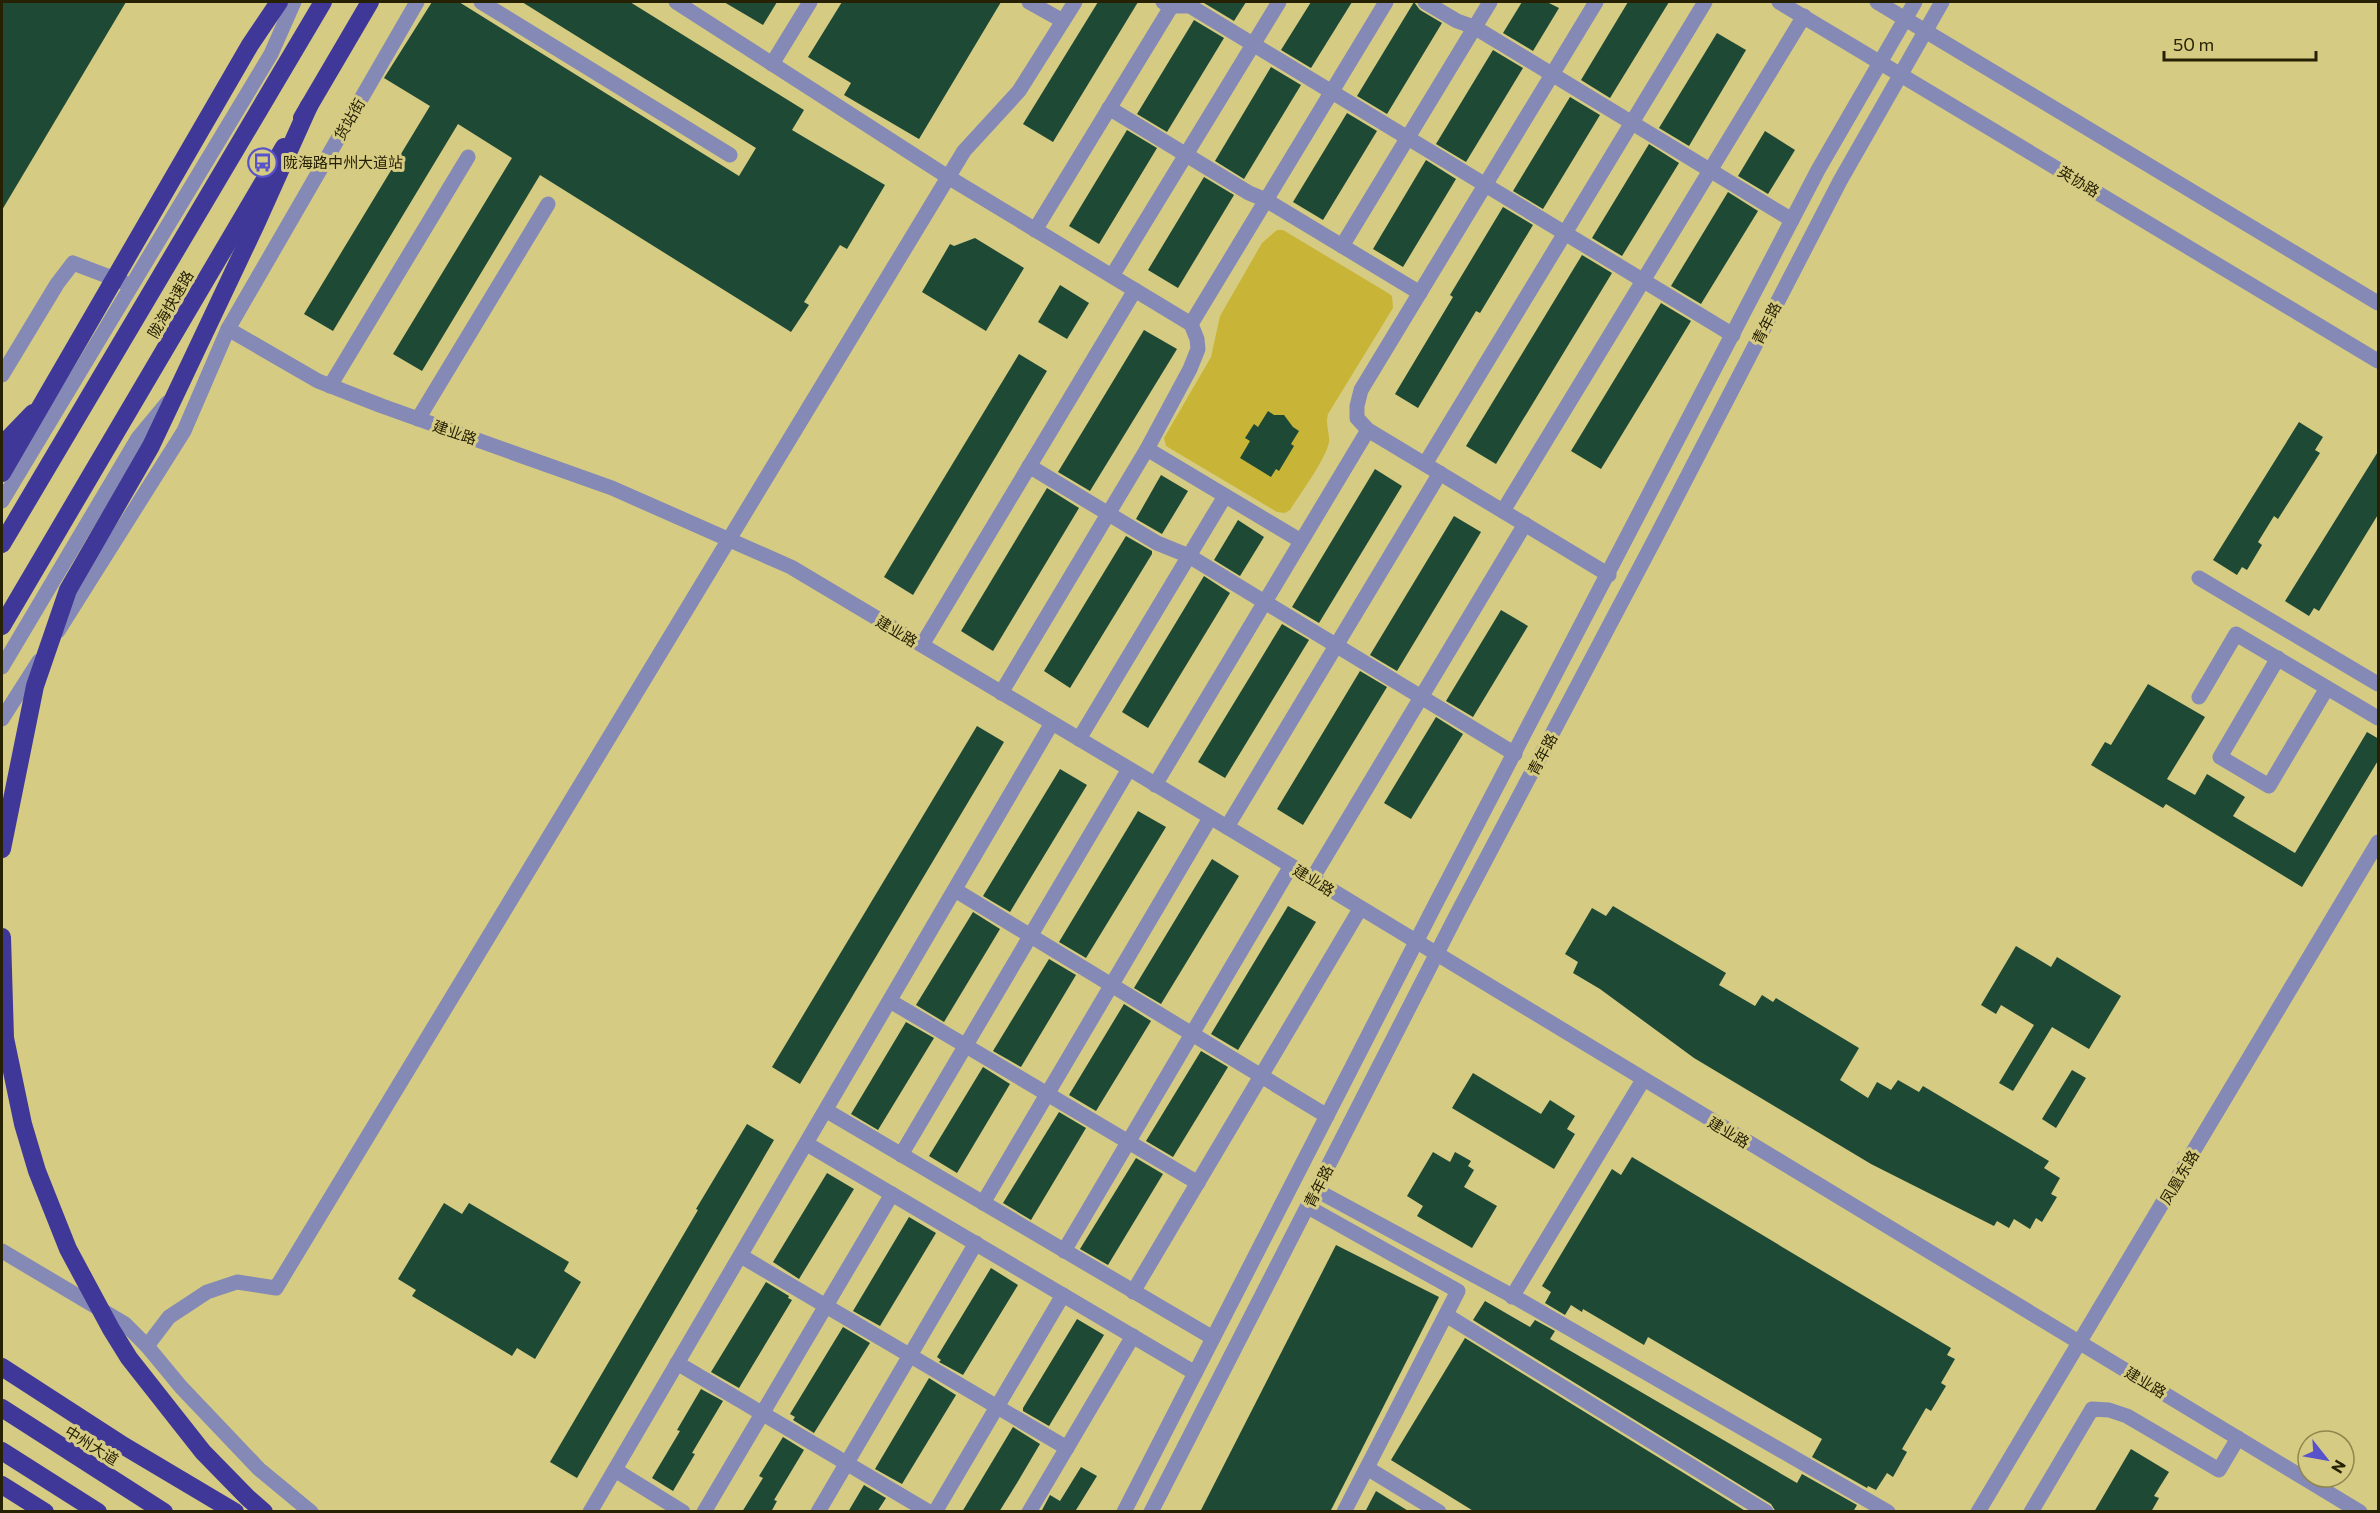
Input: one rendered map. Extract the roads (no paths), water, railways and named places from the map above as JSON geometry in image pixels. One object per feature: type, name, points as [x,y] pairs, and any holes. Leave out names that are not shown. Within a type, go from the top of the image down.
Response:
[{"type":"highway","points":[[2,473],[250,45],[279,2]]},
{"type":"highway","name":"陇海快速路","points":[[2,544],[323,2]]},
{"type":"highway","name":"陇海快速路","points":[[2,626],[370,2]]},
{"type":"highway","points":[[2,849],[35,686],[68,590],[151,447],[309,106]]},
{"type":"highway","points":[[2,445],[45,401]]},
{"type":"highway","points":[[2,937],[5,1038],[23,1124],[37,1171],[68,1249],[129,1358],[203,1452],[264,1512]]},
{"type":"highway","points":[[2,1367],[124,1446],[235,1512]]},
{"type":"highway","name":"中州大道","points":[[2,1408],[164,1512]]},
{"type":"highway","points":[[2,1451],[98,1512]]},
{"type":"highway","points":[[2,1485],[45,1512]]},
{"type":"street","points":[[2,501],[271,54],[294,2]]},
{"type":"street","name":"货站街","points":[[228,329],[417,2]]},
{"type":"street","points":[[481,2],[730,155]]},
{"type":"street","points":[[676,2],[948,177],[1191,324],[1198,349],[1190,369],[1147,449],[1001,693]]},
{"type":"street","points":[[772,64],[810,2]]},
{"type":"street","points":[[1029,2],[1063,21]]},
{"type":"street","points":[[147,1346],[169,1317],[207,1292],[237,1282],[276,1288],[964,151],[1019,91],[1075,2]]},
{"type":"street","points":[[1112,276],[1278,2]]},
{"type":"street","points":[[1191,324],[1386,2]]},
{"type":"street","points":[[1425,2],[1457,21],[1474,27],[1792,220]]},
{"type":"street","points":[[1342,246],[1490,2]]},
{"type":"street","points":[[1596,2],[1361,390],[1357,418],[1368,430],[1609,575]]},
{"type":"street","points":[[1425,464],[1705,2]]},
{"type":"street","name":"英协路","points":[[1779,2],[2379,361]]},
{"type":"street","points":[[1877,2],[2379,303]]},
{"type":"street","name":"青年路","points":[[1124,1512],[1416,943],[1792,220],[1833,143],[1915,2]]},
{"type":"street","name":"青年路","points":[[1151,1512],[1840,181],[1942,2]]},
{"type":"street","points":[[1035,230],[1169,3],[1190,6],[1733,335]]},
{"type":"street","points":[[1503,511],[1803,16]]},
{"type":"street","points":[[1109,108],[1249,194],[1266,200],[1420,293]]},
{"type":"street","points":[[330,386],[468,157]]},
{"type":"street","points":[[418,419],[548,204]]},
{"type":"street","points":[[2,375],[57,284],[73,263],[132,285]]},
{"type":"street","points":[[922,645],[1135,290]]},
{"type":"street","points":[[2,667],[138,438],[228,329]]},
{"type":"street","points":[[2,719],[184,431],[228,329]]},
{"type":"street","name":"建业路","points":[[228,329],[330,386],[612,488],[791,567],[1227,827],[2360,1512]]},
{"type":"street","points":[[1155,785],[1368,430]]},
{"type":"street","points":[[1147,449],[1301,542]]},
{"type":"street","points":[[1029,466],[1156,543],[1189,556],[1515,754]]},
{"type":"street","points":[[1227,827],[1440,473]]},
{"type":"street","points":[[1079,739],[1225,496]]},
{"type":"street","points":[[1312,879],[1525,524]]},
{"type":"street","points":[[2199,578],[2379,684]]},
{"type":"street","points":[[2199,697],[2236,634],[2379,718]]},
{"type":"street","points":[[2278,658],[2220,757],[2239,769],[2269,786],[2327,688]]},
{"type":"street","points":[[590,1512],[1052,723]]},
{"type":"street","points":[[902,1155],[1129,769]]},
{"type":"street","points":[[983,1203],[1210,818]]},
{"type":"street","name":"凤凰东路","points":[[1978,1512],[2379,842]]},
{"type":"street","points":[[1064,1251],[1291,866]]},
{"type":"street","points":[[955,890],[1327,1116]]},
{"type":"street","points":[[1133,1292],[1360,909]]},
{"type":"street","points":[[890,1001],[1198,1183]]},
{"type":"street","points":[[1512,1297],[1643,1080]]},
{"type":"street","points":[[826,1110],[1213,1338]]},
{"type":"street","points":[[807,1144],[1195,1373]]},
{"type":"street","points":[[1316,1190],[1512,1297],[1888,1512]]},
{"type":"street","points":[[704,1512],[892,1194]]},
{"type":"street","points":[[1308,1207],[1458,1291],[1344,1512]]},
{"type":"street","points":[[818,1512],[976,1243]]},
{"type":"street","points":[[2,1251],[125,1324],[147,1346],[181,1388],[260,1469],[311,1512]]},
{"type":"street","points":[[741,1256],[1067,1448]]},
{"type":"street","points":[[935,1512],[1063,1294]]},
{"type":"street","points":[[1446,1315],[1766,1512]]},
{"type":"street","points":[[1029,1512],[1133,1336]]},
{"type":"street","points":[[677,1363],[928,1512]]},
{"type":"street","points":[[2031,1512],[2092,1409],[2109,1410],[2127,1416],[2219,1470],[2238,1438]]},
{"type":"street","points":[[1367,1468],[1439,1512]]},
{"type":"street","points":[[615,1470],[683,1512]]},
{"type":"place","name":"陇海路中州大道站","points":[[262,162]]}]
